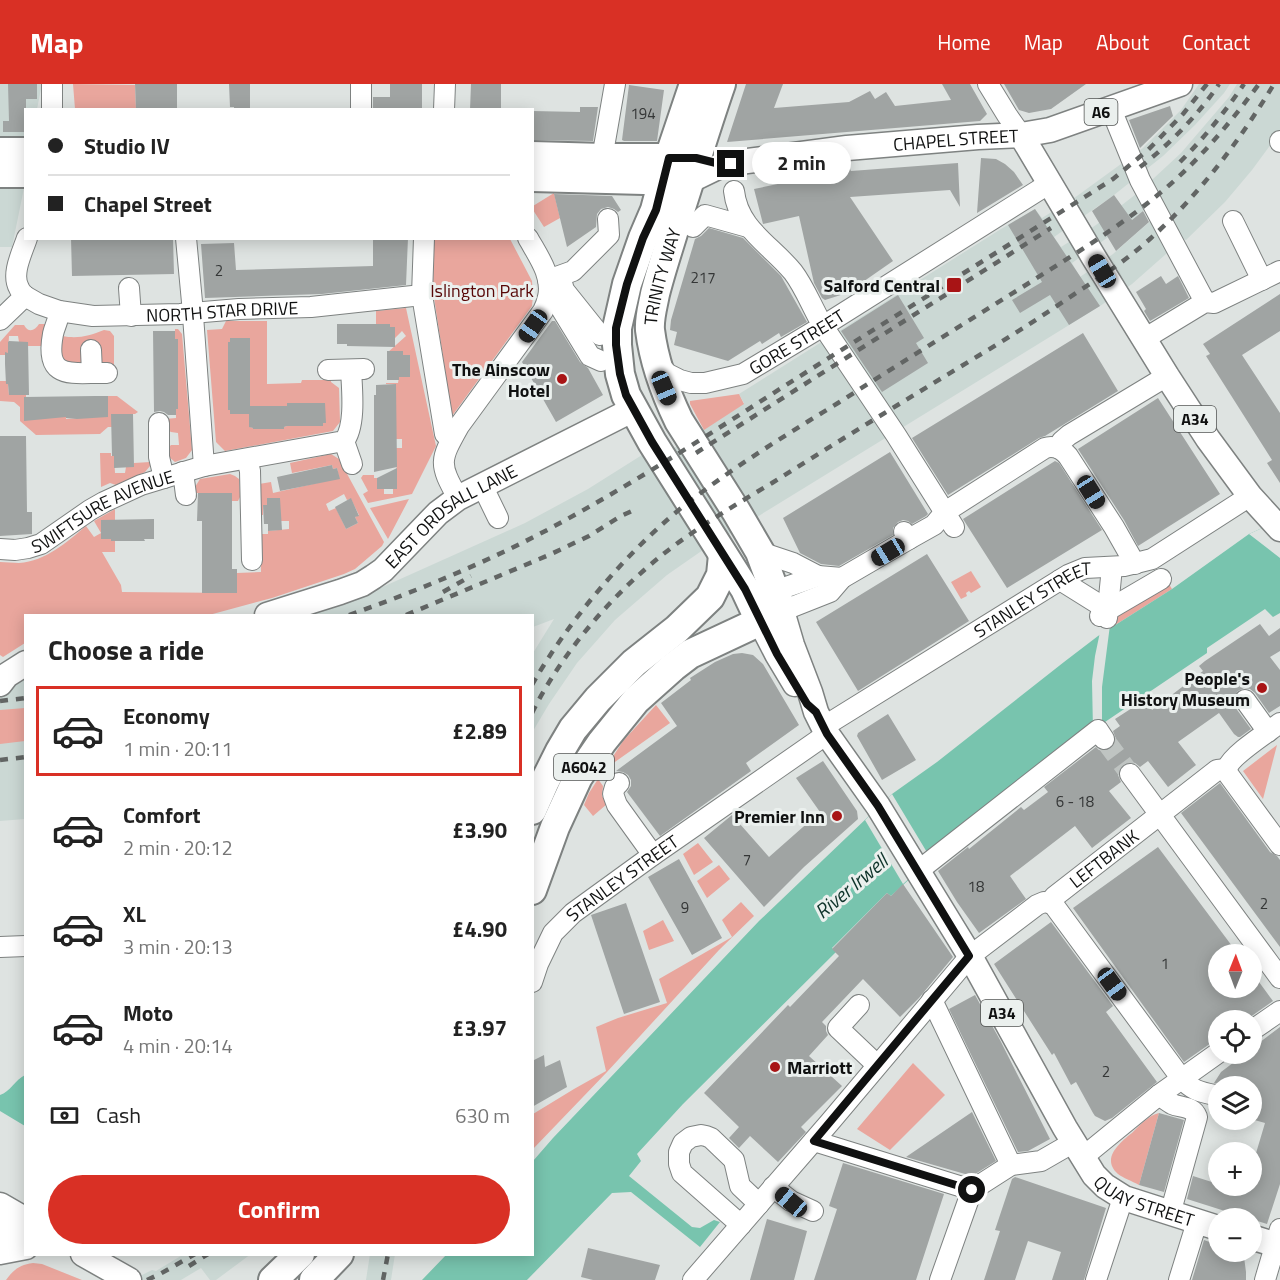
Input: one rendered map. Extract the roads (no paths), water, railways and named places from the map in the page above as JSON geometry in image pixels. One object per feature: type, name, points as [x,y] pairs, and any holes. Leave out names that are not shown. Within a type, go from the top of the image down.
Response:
[{"type":"highway","name":"TRINITY WAY","points":[[694,84],[650,328],[664,388],[679,421],[760,552],[768,606]]},
{"type":"highway","name":"TRINITY WAY","points":[[721,84],[643,238],[627,284],[616,328],[616,345],[626,395],[652,442],[745,589],[768,606]]},
{"type":"highway","points":[[0,152],[24,152]]},
{"type":"highway","name":"CHAPEL STREET","points":[[534,156],[604,158],[679,170]]},
{"type":"highway","name":"CHAPEL STREET","points":[[534,177],[622,180],[679,170]]},
{"type":"highway","points":[[0,173],[24,173]]},
{"type":"highway","points":[[622,180],[634,201],[643,238]]},
{"type":"highway","points":[[677,629],[712,594],[721,575],[723,555]]},
{"type":"highway","name":"A6042","points":[[534,805],[543,783],[573,729],[598,699],[634,663],[677,629],[768,606]]},
{"type":"highway","name":"A6042","points":[[534,885],[569,794],[616,723],[656,681],[690,654],[768,606]]},
{"type":"highway","points":[[273,1280],[298,1256]]},
{"type":"highway","points":[[314,1280],[337,1256]]},
{"type":"main road","name":"CHAPEL STREET","points":[[679,170],[847,148],[1021,135],[1050,130],[1180,84]]},
{"type":"main road","name":"A34","points":[[1021,135],[1144,339],[1208,439],[1277,526]]},
{"type":"main road","name":"EAST ORDSALL LANE","points":[[270,614],[362,584],[383,570],[438,513],[458,498],[634,409]]},
{"type":"main road","name":"A34","points":[[768,606],[792,645],[822,724],[878,806],[918,871],[969,956],[1078,1150]]},
{"type":"main road","points":[[1,681],[24,664]]},
{"type":"main road","name":"QUAY STREET","points":[[1078,1150],[1094,1175],[1105,1186],[1124,1198],[1207,1225]]},
{"type":"main road","points":[[0,1205],[24,1219]]},
{"type":"main road","points":[[0,1250],[24,1232]]},
{"type":"main road","points":[[1262,1238],[1278,1240]]},
{"type":"main road","points":[[0,1250],[24,1248]]},
{"type":"main road","points":[[87,1256],[129,1280]]},
{"type":"street","points":[[52,84],[52,108]]},
{"type":"street","points":[[361,84],[361,108]]},
{"type":"street","points":[[444,108],[445,84]]},
{"type":"street","points":[[604,158],[615,84]]},
{"type":"street","points":[[988,84],[1021,135]]},
{"type":"street","points":[[1111,109],[1140,180],[1205,302]]},
{"type":"street","name":"GORE STREET","points":[[657,363],[668,374],[691,382],[705,382],[743,374],[824,326],[1050,183]]},
{"type":"street","points":[[734,191],[735,204],[748,227],[794,273],[818,317]]},
{"type":"street","points":[[693,227],[705,215],[748,227]]},
{"type":"street","points":[[458,498],[444,469],[443,458],[448,446],[459,426],[543,311],[549,297],[573,271],[598,252],[609,235],[608,219]]},
{"type":"street","points":[[1233,221],[1262,280]]},
{"type":"street","points":[[0,320],[25,296],[8,281],[18,267],[26,240]]},
{"type":"street","points":[[186,240],[204,466]]},
{"type":"street","points":[[529,240],[558,289],[590,356],[601,362]]},
{"type":"street","points":[[424,244],[422,295],[445,434]]},
{"type":"street","points":[[1144,339],[1205,302],[1214,303],[1280,271]]},
{"type":"street","points":[[129,288],[131,316]]},
{"type":"street","points":[[558,289],[600,335]]},
{"type":"street","points":[[510,374],[551,320],[558,289]]},
{"type":"street","name":"NORTH STAR DRIVE","points":[[25,296],[59,311],[93,316],[131,316],[311,307],[422,295]]},
{"type":"street","points":[[59,311],[51,346],[56,366],[67,373],[99,373],[91,350]]},
{"type":"street","points":[[829,334],[949,520]]},
{"type":"street","points":[[328,370],[358,369],[351,426],[349,436],[345,441],[352,464]]},
{"type":"street","points":[[1058,448],[1069,435],[1167,376]]},
{"type":"street","points":[[164,433],[159,457],[186,495]]},
{"type":"street","name":"SWIFTSURE AVENUE","points":[[0,549],[15,550],[41,544],[90,510],[141,485],[204,466],[345,441]]},
{"type":"street","points":[[768,606],[830,592],[842,578],[906,535],[949,520],[1045,448],[1053,447],[1068,456],[1135,564]]},
{"type":"street","points":[[248,459],[252,560]]},
{"type":"street","points":[[482,485],[498,518]]},
{"type":"street","name":"STANLEY STREET","points":[[534,976],[553,933],[573,913],[822,724],[1068,575],[1085,568],[1135,564],[1152,559],[1251,496]]},
{"type":"street","points":[[760,552],[793,563],[818,576],[842,578]]},
{"type":"street","points":[[1105,615],[1112,567]]},
{"type":"street","points":[[768,606],[818,576]]},
{"type":"street","points":[[1105,615],[1161,579]]},
{"type":"street","points":[[1060,580],[1105,615]]},
{"type":"street","points":[[1245,700],[1274,727]]},
{"type":"street","name":"LEFTBANK","points":[[1053,904],[1054,897],[1217,770],[1227,769],[1227,765],[1235,756],[1274,727]]},
{"type":"street","points":[[918,871],[1101,735]]},
{"type":"street","points":[[1227,769],[1228,774],[1278,842]]},
{"type":"street","points":[[1130,774],[1280,978]]},
{"type":"street","points":[[619,783],[613,794],[616,805],[652,855]]},
{"type":"street","points":[[693,1280],[814,1141],[969,956],[1044,902],[1053,904],[1181,1078],[1197,1092],[1208,1094]]},
{"type":"street","points":[[0,947],[24,946]]},
{"type":"street","points":[[932,1000],[1011,1166]]},
{"type":"street","points":[[859,1005],[838,1028],[877,1065]]},
{"type":"street","points":[[1262,1023],[1280,1011]]},
{"type":"street","points":[[940,1280],[972,1190],[1011,1166],[1041,1161],[1078,1150],[1208,1060]]},
{"type":"street","points":[[1159,1095],[1171,1103],[1192,1110],[1196,1117],[1170,1214]]},
{"type":"street","points":[[1175,1115],[1196,1117]]},
{"type":"street","points":[[741,1225],[682,1173],[678,1158],[683,1143],[696,1135],[711,1138],[734,1160],[740,1186],[759,1204]]},
{"type":"street","points":[[814,1141],[972,1190]]},
{"type":"street","points":[[773,1187],[791,1202],[813,1211]]},
{"type":"street","points":[[1096,1280],[1124,1198]]},
{"type":"street","points":[[1179,1280],[1207,1225]]},
{"type":"street","points":[[1265,1280],[1278,1240]]},
{"type":"water","name":"River Irwell","points":[[1280,520],[1280,613],[1273,617],[1265,609],[1207,648],[1207,653],[1071,745],[927,863],[891,896],[887,893],[832,948],[836,952],[683,1104],[637,1154],[641,1161],[629,1176],[692,1227],[700,1228],[714,1220],[720,1222],[700,1247],[631,1192],[612,1193],[527,1280],[422,1280],[445,1256],[534,1256],[534,1160],[759,921],[892,794],[937,762],[1098,636],[1172,589],[1249,534]]},
{"type":"water","points":[[24,1076],[24,1125],[0,1111],[0,1095]]},
{"type":"tunnel","points":[[1104,739],[1130,774]]},
{"type":"railway","points":[[352,614],[476,565],[580,512],[669,459],[1113,179],[1148,150],[1183,114],[1207,84]]},
{"type":"railway","points":[[1140,167],[1183,128],[1219,84]]},
{"type":"railway","points":[[1180,162],[1214,124],[1244,84]]},
{"type":"railway","points":[[534,682],[564,634],[604,584],[648,537],[694,498],[765,449],[1060,263],[1138,211],[1197,159],[1259,84]]},
{"type":"railway","points":[[534,709],[562,662],[601,613],[668,550],[722,513],[1031,323],[1143,245],[1169,221],[1218,166],[1274,84]]},
{"type":"railway","points":[[696,453],[1051,228]]},
{"type":"railway","points":[[408,614],[549,555],[589,536],[634,510]]},
{"type":"railway","points":[[443,592],[471,576]]},
{"type":"railway","points":[[0,701],[24,698]]},
{"type":"railway","points":[[0,760],[24,757]]},
{"type":"railway","points":[[147,1280],[192,1256]]},
{"type":"railway","points":[[189,1266],[205,1256]]},
{"type":"railway","points":[[383,1280],[388,1256]]},
{"type":"place","name":"Salford Central","points":[[954,285]]},
{"type":"place","name":"The Ainscow Hotel","points":[[562,379]]},
{"type":"place","name":"People's History Museum","points":[[1262,688]]},
{"type":"place","name":"Premier Inn","points":[[837,816]]},
{"type":"place","name":"Marriott","points":[[775,1067]]},
{"type":"park label","name":"Islington Park","points":[[482,290]]}]
